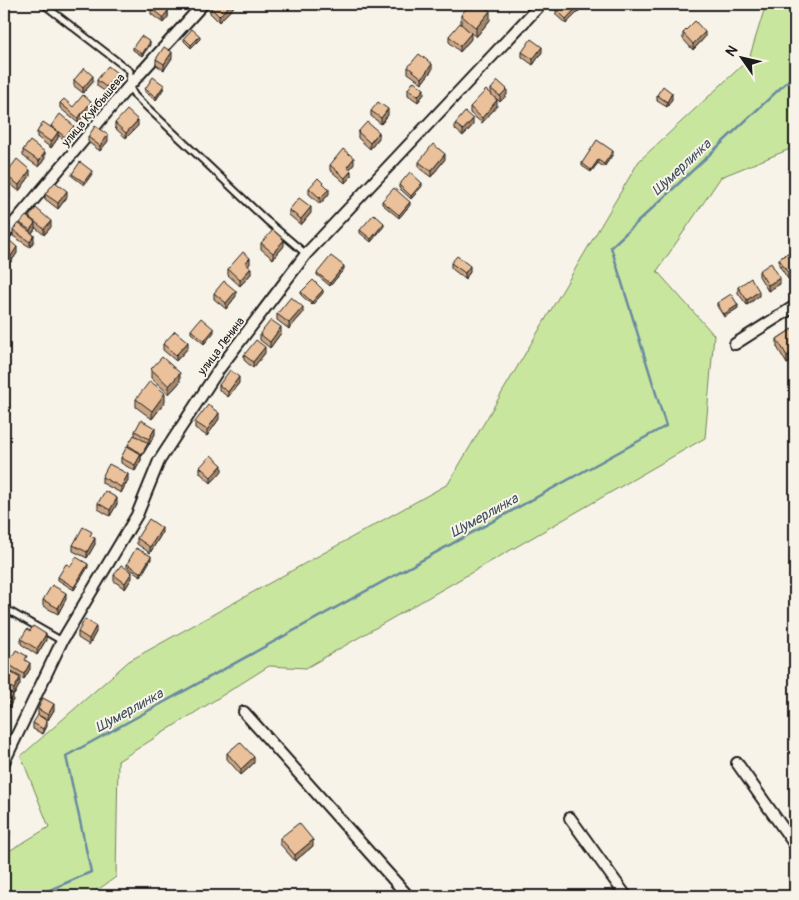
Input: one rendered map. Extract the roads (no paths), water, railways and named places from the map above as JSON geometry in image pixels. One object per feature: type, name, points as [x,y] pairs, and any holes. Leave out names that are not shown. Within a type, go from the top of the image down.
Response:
[{"type":"street","name":"улица Куйбышева","points":[[4,235],[129,86],[203,4]]},
{"type":"street","name":"улица Ленина","points":[[4,762],[62,641],[137,515],[159,461],[204,390],[306,254],[541,4]]},
{"type":"street","points":[[735,344],[795,306]]},
{"type":"street","points":[[244,712],[408,896]]},
{"type":"street","points":[[738,763],[795,845]]},
{"type":"street","points":[[570,818],[626,896]]},
{"type":"lane","points":[[43,4],[130,71],[129,86],[135,96],[266,220],[306,254]]},
{"type":"lane","points":[[4,608],[62,641]]},
{"type":"waterway","name":"Шумерлинка","points":[[36,896],[91,872],[66,756],[666,426],[611,247],[791,78],[795,53]]}]
